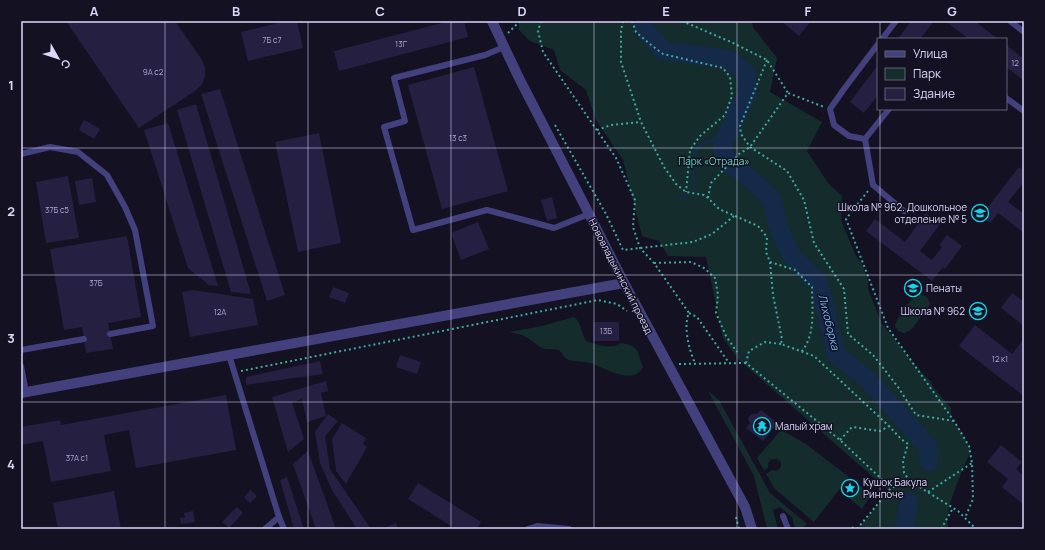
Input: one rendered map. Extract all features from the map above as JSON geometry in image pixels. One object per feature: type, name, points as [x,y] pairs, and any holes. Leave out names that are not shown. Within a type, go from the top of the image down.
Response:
[{"type":"street","name":"Нововладыкинский проезд","points":[[492,21],[502,44],[624,283],[745,507],[752,529]]},
{"type":"street","points":[[24,393],[624,283]]},
{"type":"lane","points":[[883,38],[896,21]]},
{"type":"lane","points":[[1010,21],[1024,32]]},
{"type":"lane","points":[[502,44],[485,56],[394,78],[405,121],[384,127],[413,230],[487,210],[554,228],[589,214]]},
{"type":"lane","points":[[865,139],[849,136],[834,125],[830,109],[877,45]]},
{"type":"lane","points":[[1007,99],[1024,111]]},
{"type":"lane","points":[[887,110],[865,139],[872,185],[904,211]]},
{"type":"lane","points":[[21,154],[50,148],[78,152],[107,175],[125,207],[135,230],[153,326],[110,334]]},
{"type":"lane","points":[[21,350],[84,339]]},
{"type":"lane","points":[[229,355],[284,529]]},
{"type":"lane","points":[[21,366],[24,393]]},
{"type":"lane","points":[[783,516],[788,529]]},
{"type":"lane","points":[[265,529],[279,517]]},
{"type":"lane","points":[[528,529],[537,526],[569,529]]},
{"type":"path","points":[[502,44],[520,21]]},
{"type":"path","points":[[541,21],[538,31],[543,52],[616,158],[635,200],[633,227],[640,248],[654,263],[689,313],[697,317],[729,362]]},
{"type":"path","points":[[623,21],[621,31],[621,62],[640,122],[664,167],[676,184],[686,192],[704,195],[719,210],[758,226],[767,238],[766,252],[770,262],[773,295],[782,340],[781,344]]},
{"type":"path","points":[[632,21],[636,32],[663,54],[723,68],[730,77],[732,96],[725,115],[700,136],[690,150],[686,192]]},
{"type":"path","points":[[682,21],[731,42],[767,60],[788,93],[830,109]]},
{"type":"path","points":[[767,60],[740,126],[742,134],[750,147],[787,171],[804,200],[814,244],[844,289],[848,334],[873,355],[916,415],[954,421]]},
{"type":"path","points":[[708,198],[711,183],[739,154],[750,147],[788,93]]},
{"type":"path","points":[[597,130],[611,125],[640,122]]},
{"type":"path","points":[[555,124],[606,214],[623,250],[693,242],[712,234],[734,216]]},
{"type":"path","points":[[872,185],[846,218],[888,328],[954,421],[969,446],[972,463],[973,499],[965,518]]},
{"type":"path","points":[[654,263],[691,262],[704,268],[715,278],[718,295],[716,313],[726,336],[737,352]]},
{"type":"path","points":[[770,262],[795,270],[812,287],[812,322],[809,339],[801,352]]},
{"type":"path","points":[[235,372],[598,300],[617,304]]},
{"type":"path","points":[[689,313],[686,320],[687,333],[690,353],[695,363]]},
{"type":"path","points":[[746,362],[750,351],[765,342],[781,344],[814,356],[889,426],[900,439],[908,444],[903,461],[904,473],[910,481],[953,508],[976,529]]},
{"type":"path","points":[[680,364],[746,362],[840,440],[891,488]]},
{"type":"path","points":[[840,440],[852,427],[880,431],[889,426]]},
{"type":"path","points":[[927,492],[972,463]]},
{"type":"path","points":[[856,529],[891,488],[910,481]]},
{"type":"path","points":[[941,529],[953,508]]},
{"type":"green space","name":"Парк «Отрада»","points":[[519,21],[752,21],[753,27],[777,58],[770,92],[822,122],[807,151],[828,183],[842,196],[841,220],[855,254],[862,264],[868,281],[868,289],[882,324],[951,408],[951,420],[960,430],[971,450],[951,502],[947,522],[949,529],[858,529],[889,491],[738,359],[723,338],[706,257],[668,256],[659,241],[642,236],[623,160],[596,120],[586,90],[560,70],[554,50],[530,41],[519,30]]},
{"type":"green space","points":[[920,294],[927,297],[930,303],[929,306],[911,330],[904,333],[898,331],[895,326],[898,318],[909,303]]},
{"type":"green space","points":[[574,317],[579,322],[586,341],[604,346],[613,346],[622,343],[632,346],[637,350],[643,367],[638,373],[625,376],[590,363],[569,360],[565,358],[558,350],[542,348],[524,336],[509,332],[542,326]]},
{"type":"green space","points":[[708,391],[719,400],[770,493],[807,524],[802,529],[795,529],[792,517],[780,507],[773,510],[778,529],[767,529],[754,476]]},
{"type":"green space","points":[[781,430],[806,444],[849,477],[814,522],[775,489],[766,474],[772,470],[777,471],[781,467],[781,462],[776,459],[771,459],[768,463],[768,468],[764,470],[757,458]]},
{"type":"green space","points":[[853,480],[871,495],[862,509],[843,493]]},
{"type":"building","points":[[66,21],[175,21],[202,60],[205,68],[205,76],[202,84],[195,91],[139,128]]},
{"type":"building","points":[[287,21],[297,21],[303,48],[248,61],[241,32]]},
{"type":"building","points":[[450,21],[464,21],[468,37],[339,71],[334,51]]},
{"type":"building","points":[[781,21],[811,21],[799,36]]},
{"type":"building","points":[[911,21],[934,21],[921,38],[899,38]]},
{"type":"building","points":[[945,21],[974,21],[997,38],[968,38]]},
{"type":"building","points":[[1007,46],[1024,59],[1024,81],[1007,68]]},
{"type":"building","points":[[877,66],[877,96],[864,113],[850,102]]},
{"type":"building","points":[[474,67],[508,191],[442,209],[408,85]]},
{"type":"building","points":[[220,89],[285,295],[267,301],[201,94]]},
{"type":"building","points":[[196,104],[251,294],[231,292],[177,110]]},
{"type":"building","points":[[84,120],[100,129],[94,139],[79,130]]},
{"type":"building","points":[[168,123],[218,286],[209,285],[188,268],[144,130]]},
{"type":"building","points":[[319,133],[341,243],[298,252],[275,142]]},
{"type":"building","points":[[1019,167],[1024,171],[1024,182],[1008,202],[1024,214],[1024,233],[998,213],[990,223],[981,216]]},
{"type":"building","points":[[68,176],[79,238],[46,243],[36,182]]},
{"type":"building","points":[[92,178],[96,202],[79,205],[75,181]]},
{"type":"building","points":[[552,197],[557,218],[547,221],[541,200]]},
{"type":"building","points":[[926,213],[940,224],[920,251],[932,260],[942,247],[939,245],[947,235],[962,246],[945,269],[943,267],[932,281],[866,231],[875,219],[905,242]]},
{"type":"building","points":[[478,222],[489,249],[461,260],[451,233]]},
{"type":"building","points":[[127,236],[141,317],[108,323],[113,349],[86,353],[82,327],[64,330],[50,249]]},
{"type":"building","points":[[333,287],[349,293],[345,303],[329,297]]},
{"type":"building","points":[[193,290],[253,299],[258,325],[190,337],[182,292]]},
{"type":"building","points":[[1012,293],[1024,302],[1024,326],[1001,308]]},
{"type":"building","points":[[593,322],[619,322],[619,341],[593,341]]},
{"type":"building","points":[[975,325],[1012,354],[1024,339],[1024,396],[959,346]]},
{"type":"building","points":[[400,355],[421,362],[417,374],[396,367]]},
{"type":"building","points":[[320,361],[323,374],[246,385],[246,377]]},
{"type":"building","points":[[326,381],[328,391],[321,393],[326,416],[307,422],[302,399],[292,402],[304,439],[288,452],[272,397]]},
{"type":"building","points":[[226,395],[236,450],[136,468],[129,430],[104,435],[111,471],[51,482],[43,441],[21,445],[21,427],[60,420],[61,425]]},
{"type":"building","name":"Малый храм","points":[[761,410],[778,423],[763,441],[746,428],[750,423],[748,419],[750,415],[757,414]]},
{"type":"building","points":[[328,414],[338,421],[325,436],[330,469],[370,529],[357,529],[332,490],[320,463],[315,432]]},
{"type":"building","points":[[342,423],[366,438],[363,444],[367,447],[346,484],[336,471],[332,439]]},
{"type":"building","points":[[1001,445],[1022,462],[1016,469],[1024,476],[1024,505],[1002,487],[1008,479],[987,462]]},
{"type":"building","points":[[308,451],[336,529],[316,529],[293,464]]},
{"type":"building","points":[[287,477],[304,529],[294,529],[280,480]]},
{"type":"building","points":[[418,483],[481,522],[477,529],[456,529],[408,499]]},
{"type":"building","points":[[250,490],[257,496],[250,503],[244,498]]},
{"type":"building","points":[[114,491],[121,529],[58,529],[53,503]]},
{"type":"building","points":[[237,507],[243,513],[229,528],[222,522]]},
{"type":"building","points":[[193,511],[195,522],[181,524],[180,518],[185,518],[184,513]]},
{"type":"building","points":[[396,523],[398,529],[382,529]]},
{"type":"waterway","name":"Лихоборка","points":[[642,21],[647,33],[664,51],[728,59],[746,73],[748,92],[725,138],[722,149],[727,162],[745,174],[772,199],[777,224],[791,255],[819,283],[836,354],[868,380],[928,446],[929,462]]},
{"type":"waterway","points":[[694,189],[693,167],[697,148],[705,142],[725,138]]},
{"type":"waterway","points":[[680,199],[686,195]]},
{"type":"waterway","name":"Лихоборка","points":[[904,529],[909,502]]},
{"type":"place","name":"Школа № 962. Дошкольное отделение № 5","points":[[980,213]]},
{"type":"place","name":"Пенаты","points":[[913,288]]},
{"type":"place","name":"Школа № 962","points":[[978,311]]},
{"type":"place","name":"Малый храм","points":[[762,426]]},
{"type":"place","name":"Кушок Бакула Ринпоче","points":[[850,488]]}]
